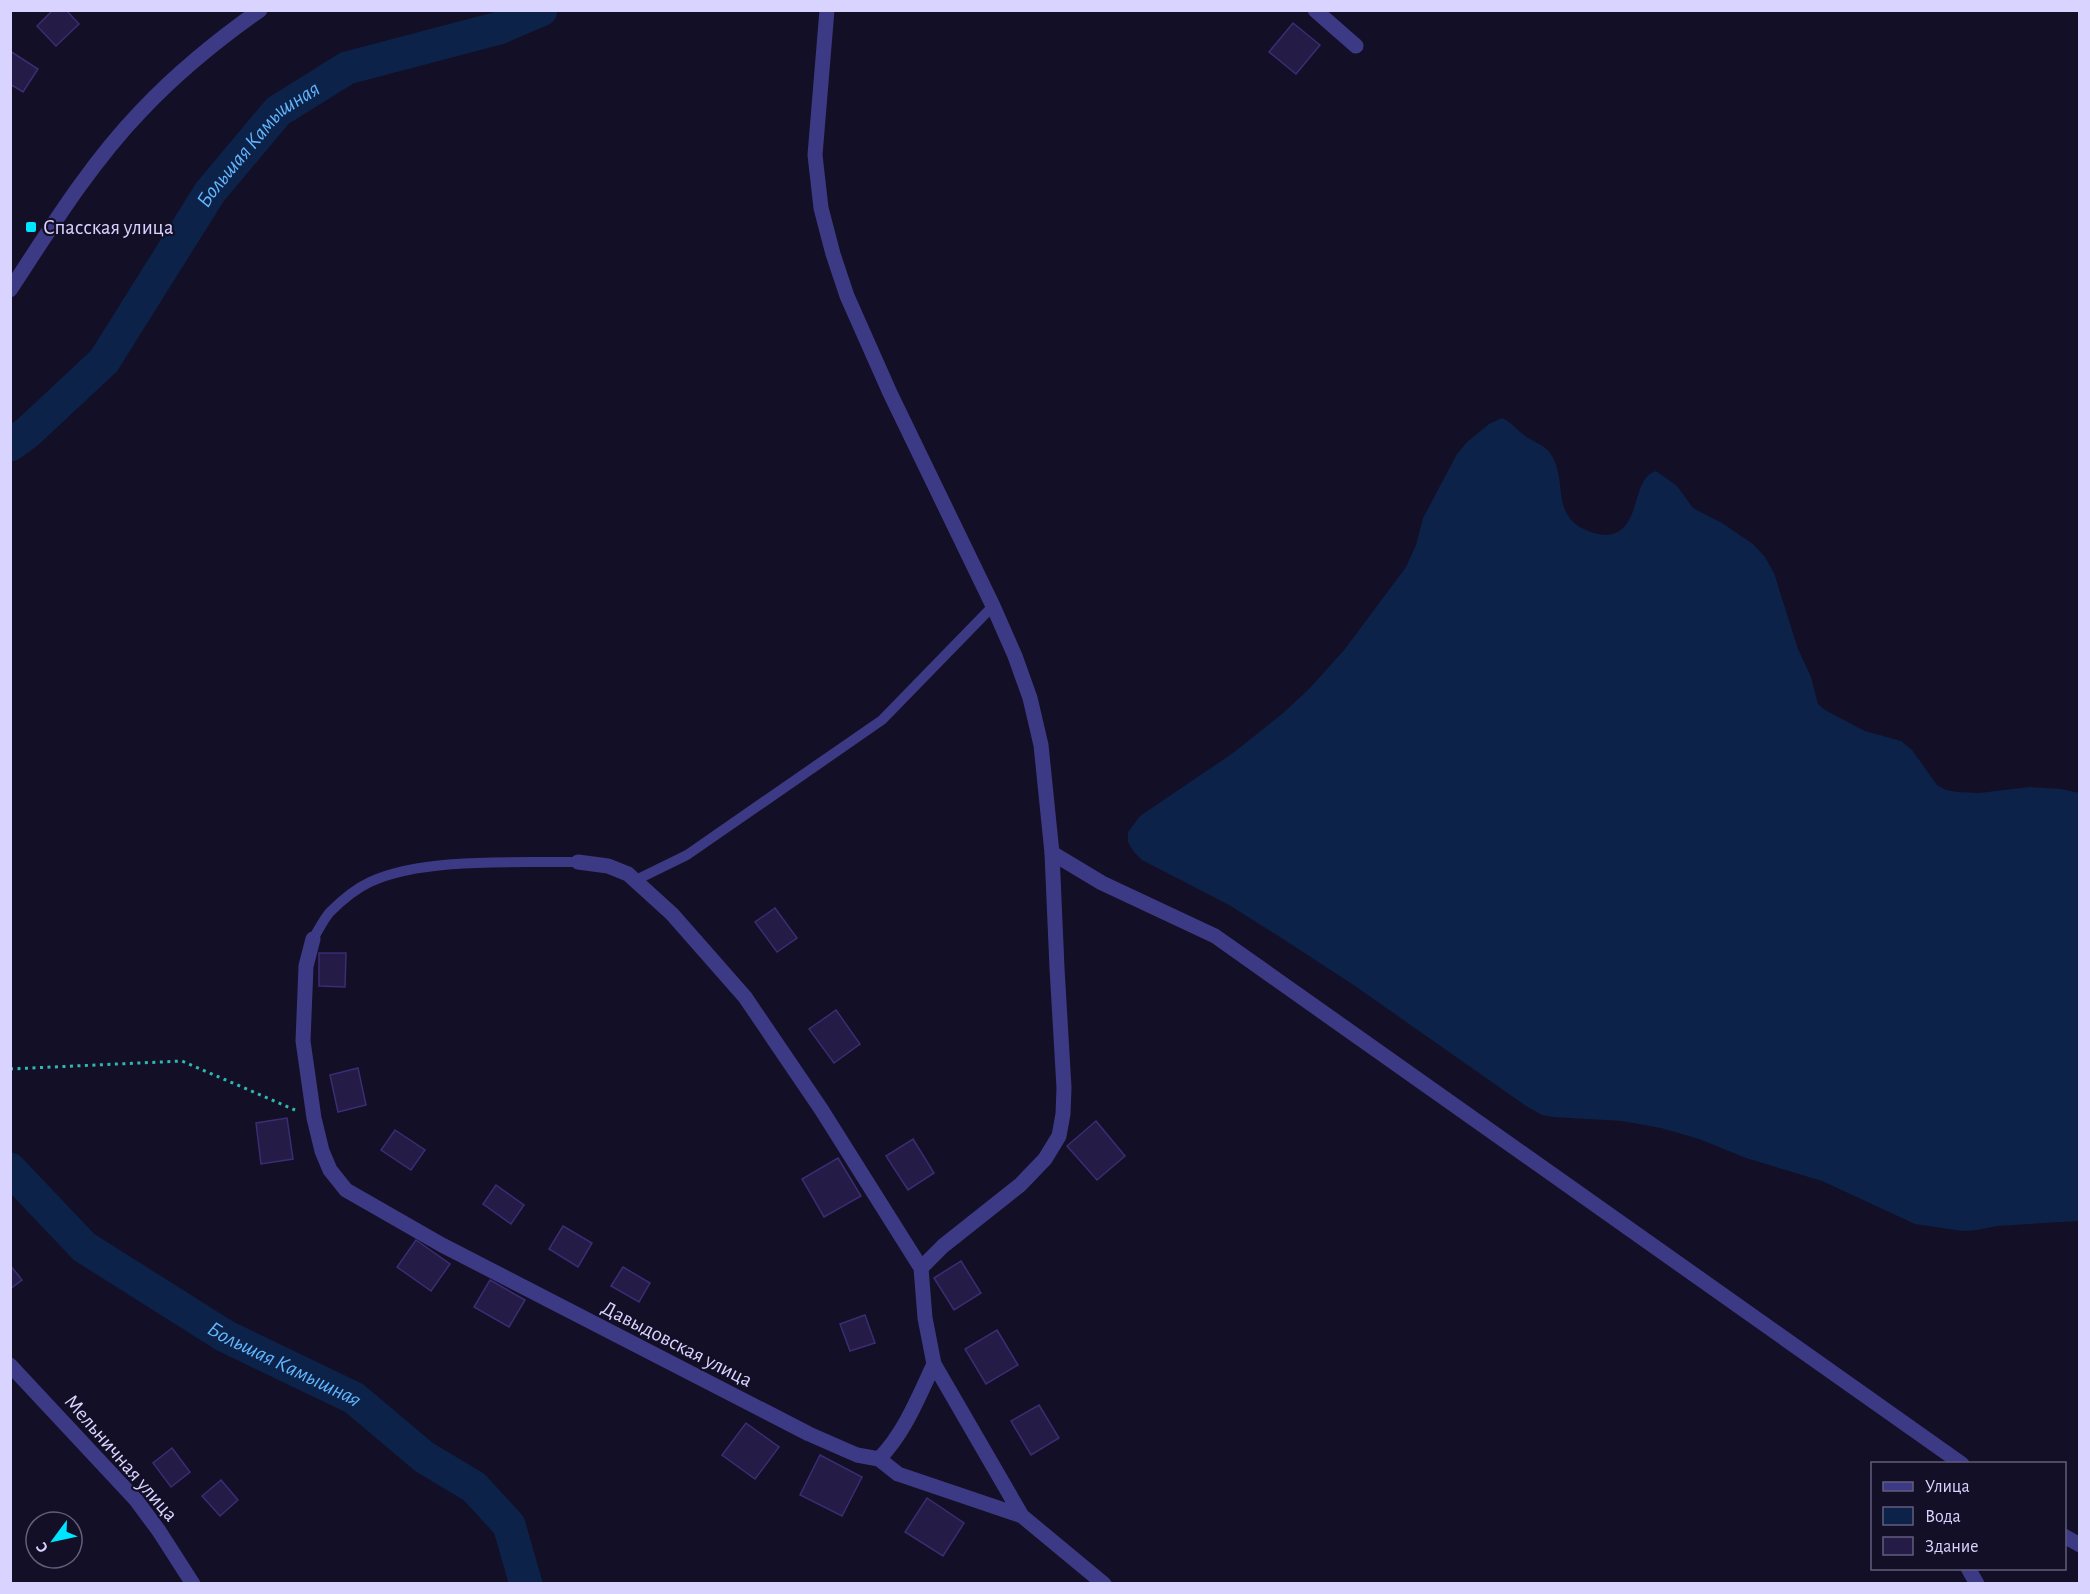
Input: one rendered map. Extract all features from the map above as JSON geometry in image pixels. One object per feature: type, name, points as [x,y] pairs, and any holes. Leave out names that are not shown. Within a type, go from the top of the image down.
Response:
[{"type":"street","points":[[10,290],[79,189],[113,143],[140,112],[211,45],[260,10]]},
{"type":"street","points":[[827,10],[815,155],[821,208],[833,254],[847,296],[890,393],[993,606],[1023,677],[1041,745],[1052,853],[1064,1088],[1059,1136],[1045,1159],[1020,1185],[943,1246],[921,1268]]},
{"type":"street","points":[[1315,10],[1356,46]]},
{"type":"street","points":[[1052,853],[1102,883],[1215,936],[1959,1462]]},
{"type":"street","points":[[578,862],[608,866],[636,880],[702,946],[745,997],[821,1109],[921,1268],[925,1318],[934,1364],[1022,1516],[1104,1584]]},
{"type":"street","name":"Давыдовская улица","points":[[313,939],[306,966],[303,1041],[314,1118],[322,1151],[330,1170],[346,1190],[442,1245],[605,1331],[809,1434],[858,1455],[879,1459]]},
{"type":"street","points":[[934,1364],[905,1425],[891,1447],[879,1459],[898,1474],[1022,1516]]},
{"type":"street","name":"Мельничная улица","points":[[10,1365],[136,1500],[193,1584]]},
{"type":"street","points":[[1939,1446],[1943,1462]]},
{"type":"street","points":[[2066,1537],[2079,1545]]},
{"type":"street","points":[[1969,1570],[1977,1584]]},
{"type":"lane","points":[[636,880],[687,855],[882,720],[993,606]]},
{"type":"lane","points":[[313,939],[328,914],[345,898],[369,883],[390,874],[425,867],[476,863],[578,862]]},
{"type":"path","points":[[10,1069],[182,1061],[314,1118]]},
{"type":"water","points":[[1502,418],[1550,453],[1555,463],[1568,516],[1588,531],[1608,535],[1623,528],[1633,511],[1643,482],[1648,475],[1656,471],[1677,486],[1693,508],[1722,523],[1753,544],[1765,557],[1774,573],[1798,649],[1811,677],[1818,704],[1865,731],[1901,741],[1912,750],[1937,785],[1946,790],[1958,792],[1979,793],[2030,787],[2079,793],[2079,1221],[1997,1226],[1962,1231],[1915,1224],[1822,1181],[1746,1158],[1699,1139],[1661,1128],[1622,1121],[1542,1115],[1283,939],[1229,905],[1142,860],[1134,852],[1128,842],[1128,832],[1140,816],[1233,753],[1282,714],[1309,689],[1345,649],[1406,567],[1416,545],[1423,518],[1457,454],[1467,442],[1489,424]]},
{"type":"building","points":[[53,10],[66,10],[79,24],[56,46],[37,26]]},
{"type":"building","points":[[1293,23],[1320,45],[1296,74],[1269,52]]},
{"type":"building","points":[[10,51],[38,69],[23,92],[10,84]]},
{"type":"building","points":[[775,908],[797,938],[777,952],[755,922]]},
{"type":"building","points":[[319,953],[346,953],[345,987],[319,986]]},
{"type":"building","points":[[836,1010],[860,1044],[834,1063],[809,1029]]},
{"type":"building","points":[[358,1068],[366,1105],[338,1112],[330,1075]]},
{"type":"building","points":[[287,1118],[293,1159],[261,1164],[256,1123]]},
{"type":"building","points":[[1096,1121],[1125,1156],[1097,1180],[1067,1146]]},
{"type":"building","points":[[395,1130],[425,1150],[411,1170],[381,1150]]},
{"type":"building","points":[[913,1139],[934,1173],[908,1190],[886,1156]]},
{"type":"building","points":[[838,1158],[861,1196],[824,1217],[802,1179]]},
{"type":"building","points":[[496,1185],[524,1205],[511,1224],[483,1204]]},
{"type":"building","points":[[563,1226],[592,1243],[578,1267],[549,1249]]},
{"type":"building","points":[[416,1240],[450,1264],[431,1291],[397,1267]]},
{"type":"building","points":[[961,1261],[981,1293],[954,1310],[934,1278]]},
{"type":"building","points":[[10,1265],[22,1280],[10,1289]]},
{"type":"building","points":[[623,1267],[650,1283],[639,1302],[611,1286]]},
{"type":"building","points":[[490,1280],[525,1300],[509,1327],[474,1307]]},
{"type":"building","points":[[865,1315],[875,1343],[850,1351],[840,1324]]},
{"type":"building","points":[[997,1330],[1018,1365],[986,1384],[965,1349]]},
{"type":"building","points":[[1039,1405],[1059,1438],[1031,1455],[1011,1421]]},
{"type":"building","points":[[746,1423],[779,1447],[755,1479],[722,1455]]},
{"type":"building","points":[[172,1448],[190,1472],[171,1487],[153,1463]]},
{"type":"building","points":[[820,1455],[862,1477],[842,1516],[800,1495]]},
{"type":"building","points":[[221,1480],[238,1500],[220,1516],[202,1496]]},
{"type":"building","points":[[927,1498],[964,1523],[943,1556],[905,1532]]},
{"type":"waterway","name":"Большая Камышная","points":[[10,445],[28,432],[104,361],[210,192],[278,111],[347,68],[499,28],[541,10]]},
{"type":"waterway","name":"Большая Камышная","points":[[10,1169],[84,1247],[225,1336],[354,1398],[424,1457],[474,1487],[509,1525],[526,1584]]},
{"type":"place","name":"Спасская улица","points":[[31,227]]}]
